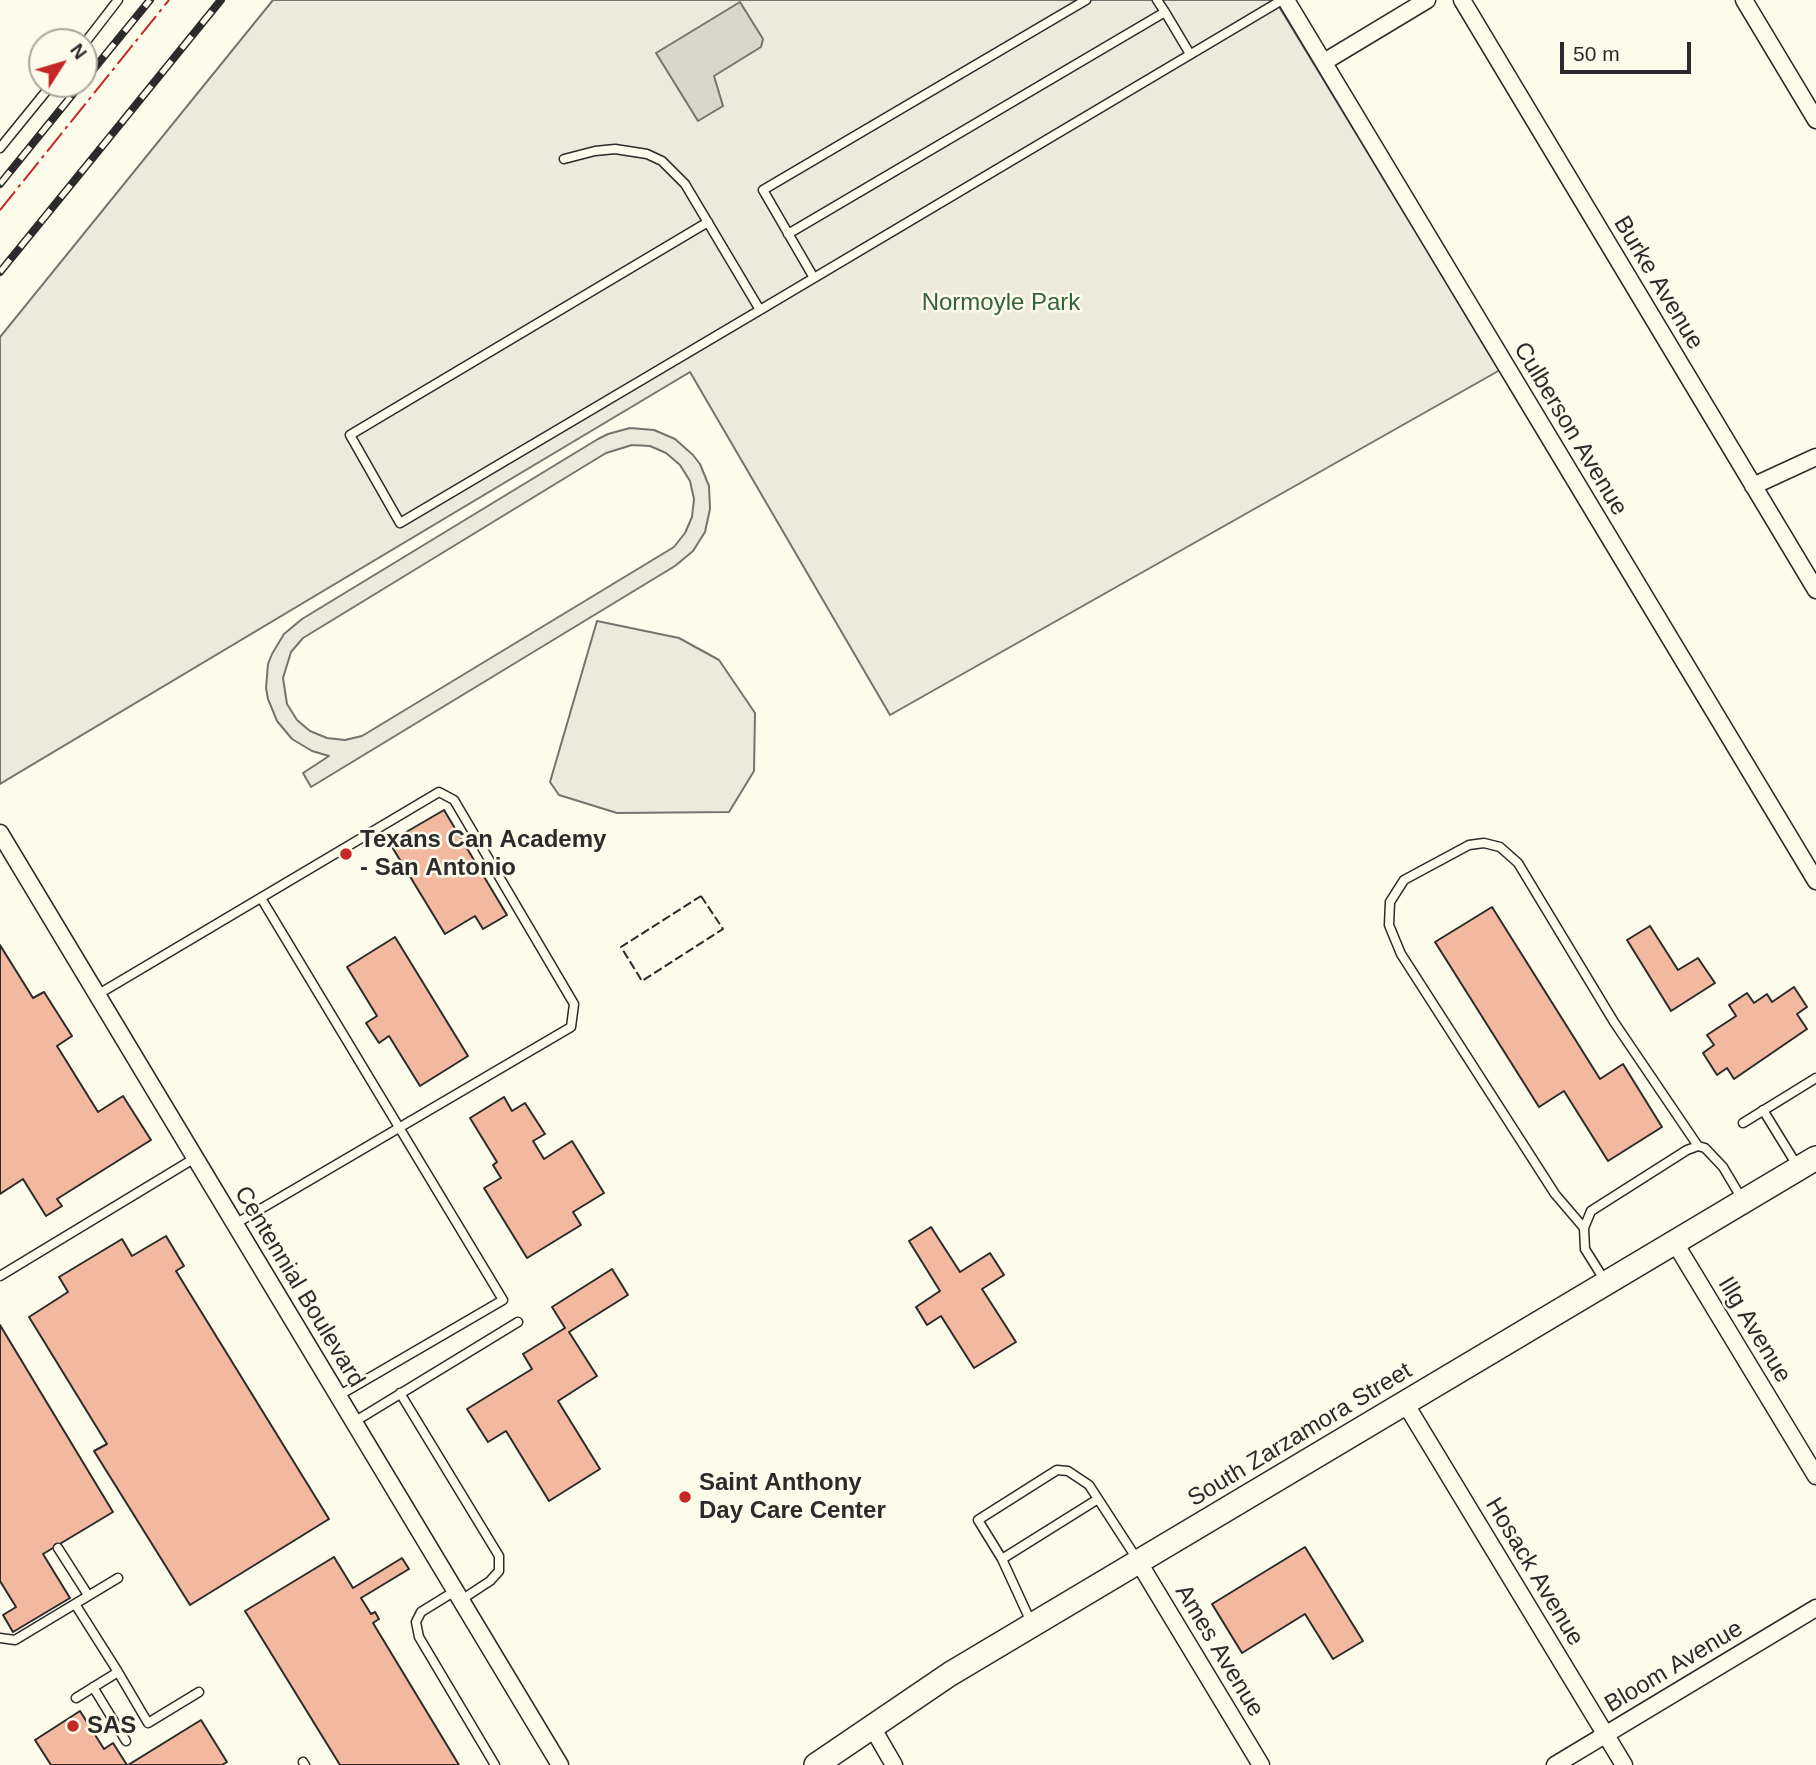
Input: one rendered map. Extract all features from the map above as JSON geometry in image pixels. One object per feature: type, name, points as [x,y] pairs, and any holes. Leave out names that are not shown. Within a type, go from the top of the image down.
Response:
[{"type":"main road","name":"South Zarzamora Street","points":[[816,1765],[950,1674],[1808,1165]]},
{"type":"street","name":"Culberson Avenue","points":[[1284,0],[1324,62],[1816,881]]},
{"type":"street","points":[[1324,62],[1427,0]]},
{"type":"street","name":"Burke Avenue","points":[[1461,0],[1816,590]]},
{"type":"street","points":[[1744,0],[1816,120]]},
{"type":"street","points":[[1753,486],[1816,457]]},
{"type":"street","name":"Centennial Boulevard","points":[[0,832],[560,1765]]},
{"type":"street","name":"Illg Avenue","points":[[1675,1243],[1816,1476]]},
{"type":"street","name":"Hosack Avenue","points":[[1405,1404],[1624,1765]]},
{"type":"street","name":"Ames Avenue","points":[[1138,1561],[1261,1765]]},
{"type":"street","name":"Bloom Avenue","points":[[1555,1765],[1816,1608]]},
{"type":"street","points":[[872,1727],[894,1765]]},
{"type":"lane","points":[[96,28],[118,0]]},
{"type":"lane","points":[[814,278],[763,190],[1086,0]]},
{"type":"lane","points":[[1157,0],[1190,54]]},
{"type":"lane","points":[[708,222],[350,435],[400,523],[1284,0]]},
{"type":"lane","points":[[788,234],[1165,12]]},
{"type":"lane","points":[[0,148],[41,98]]},
{"type":"lane","points":[[564,159],[615,149],[647,154],[674,171],[685,184],[760,310]]},
{"type":"lane","points":[[97,995],[439,793],[454,800],[574,1004],[571,1027],[235,1224]]},
{"type":"lane","points":[[1584,1228],[1555,1194],[1401,954],[1389,925],[1390,902],[1404,880],[1469,845],[1484,843],[1500,847],[1518,863],[1614,1022],[1698,1146]]},
{"type":"lane","points":[[261,898],[503,1300],[338,1396]]},
{"type":"lane","points":[[1743,1122],[1816,1078]]},
{"type":"lane","points":[[1763,1110],[1808,1165]]},
{"type":"lane","points":[[1607,1284],[1585,1249],[1584,1228],[1591,1211],[1687,1150],[1698,1146],[1705,1147],[1723,1167],[1744,1201]]},
{"type":"lane","points":[[0,1276],[195,1158]]},
{"type":"lane","points":[[354,1422],[518,1322]]},
{"type":"lane","points":[[400,1393],[499,1556],[499,1571],[490,1581],[421,1612],[416,1622],[419,1637],[495,1765]]},
{"type":"lane","points":[[1032,1625],[1002,1559],[978,1520],[1057,1470],[1068,1471],[1089,1485],[1138,1561]]},
{"type":"lane","points":[[1002,1559],[1098,1499]]},
{"type":"lane","points":[[58,1548],[88,1595]]},
{"type":"lane","points":[[0,1638],[15,1640],[118,1578]]},
{"type":"lane","points":[[75,1604],[148,1723],[199,1692]]},
{"type":"lane","points":[[76,1698],[118,1672]]},
{"type":"lane","points":[[93,1688],[126,1741]]},
{"type":"green space","name":"Normoyle Park","points":[[273,0],[1275,0],[1500,370],[890,715],[690,372],[0,784],[0,337]]},
{"type":"green space","points":[[630,428],[654,430],[675,439],[700,464],[709,486],[710,509],[705,532],[693,551],[675,566],[311,787],[303,773],[329,756],[312,751],[292,739],[277,721],[266,688],[268,664],[284,634],[302,619],[608,434]],"holes":[[[632,445],[650,446],[666,453],[680,465],[690,481],[694,499],[692,517],[685,533],[674,547],[362,736],[345,740],[327,738],[310,731],[297,720],[287,704],[283,678],[291,652],[303,638],[606,453]]]},
{"type":"green space","points":[[597,621],[679,638],[719,660],[755,713],[754,771],[729,812],[617,813],[559,795],[550,782]]},
{"type":"shaded area","points":[[740,2],[763,39],[761,47],[714,76],[723,106],[698,121],[656,53]]},
{"type":"building","points":[[444,810],[507,915],[483,929],[475,916],[445,934],[389,842]]},
{"type":"building","points":[[1492,907],[1600,1079],[1623,1064],[1662,1127],[1608,1161],[1564,1091],[1539,1107],[1435,942]]},
{"type":"building","points":[[1650,926],[1678,970],[1698,958],[1715,983],[1671,1011],[1627,940]]},
{"type":"building","points":[[395,937],[468,1056],[420,1086],[389,1036],[379,1043],[366,1023],[377,1016],[347,967]]},
{"type":"building","points":[[0,945],[33,998],[44,992],[72,1036],[57,1046],[98,1112],[123,1096],[151,1140],[57,1199],[62,1206],[46,1216],[23,1179],[0,1194]]},
{"type":"building","points":[[1794,987],[1807,1007],[1797,1014],[1807,1029],[1734,1079],[1727,1068],[1717,1075],[1703,1053],[1714,1045],[1707,1035],[1736,1016],[1729,1005],[1747,993],[1754,1003],[1767,994],[1772,1002]]},
{"type":"building","points":[[504,1097],[512,1111],[525,1103],[545,1134],[533,1141],[544,1159],[572,1141],[604,1193],[573,1212],[581,1225],[527,1258],[484,1188],[501,1178],[493,1165],[497,1162],[470,1118]]},
{"type":"building","points":[[931,1227],[960,1272],[990,1253],[1004,1275],[982,1289],[1016,1342],[974,1368],[941,1316],[927,1325],[916,1307],[940,1291],[909,1241]]},
{"type":"building","points":[[166,1236],[184,1266],[176,1271],[329,1519],[190,1605],[94,1451],[107,1444],[29,1317],[68,1292],[59,1277],[122,1239],[132,1256]]},
{"type":"building","points":[[612,1269],[628,1295],[569,1332],[597,1376],[558,1401],[600,1469],[549,1501],[506,1431],[488,1442],[467,1409],[532,1369],[523,1354],[565,1328],[552,1307]]},
{"type":"building","points":[[0,1325],[113,1512],[43,1554],[70,1598],[13,1632],[3,1615],[16,1607],[0,1581]]},
{"type":"building","points":[[1305,1547],[1363,1641],[1333,1659],[1305,1614],[1242,1653],[1212,1604]]},
{"type":"building","points":[[334,1557],[353,1588],[402,1558],[409,1569],[361,1598],[371,1614],[375,1612],[379,1619],[373,1623],[459,1765],[340,1765],[245,1611]]},
{"type":"building","name":"SAS","points":[[80,1711],[104,1749],[113,1743],[127,1765],[51,1765],[35,1740]]},
{"type":"building","name":"SAS","points":[[201,1720],[227,1762],[222,1765],[128,1765]]},
{"type":"railway","points":[[98,64],[150,0]]},
{"type":"railway","points":[[0,272],[221,0]]},
{"type":"railway","points":[[0,184],[70,98]]},
{"type":"fence","points":[[701,896],[723,929],[642,981],[621,947],[701,896]]},
{"type":"power","points":[[0,210],[169,0]]},
{"type":"place","name":"Texans Can Academy - San Antonio","points":[[346,854]]},
{"type":"place","name":"Saint Anthony Day Care Center","points":[[685,1497]]},
{"type":"place","name":"SAS","points":[[73,1726]]}]
